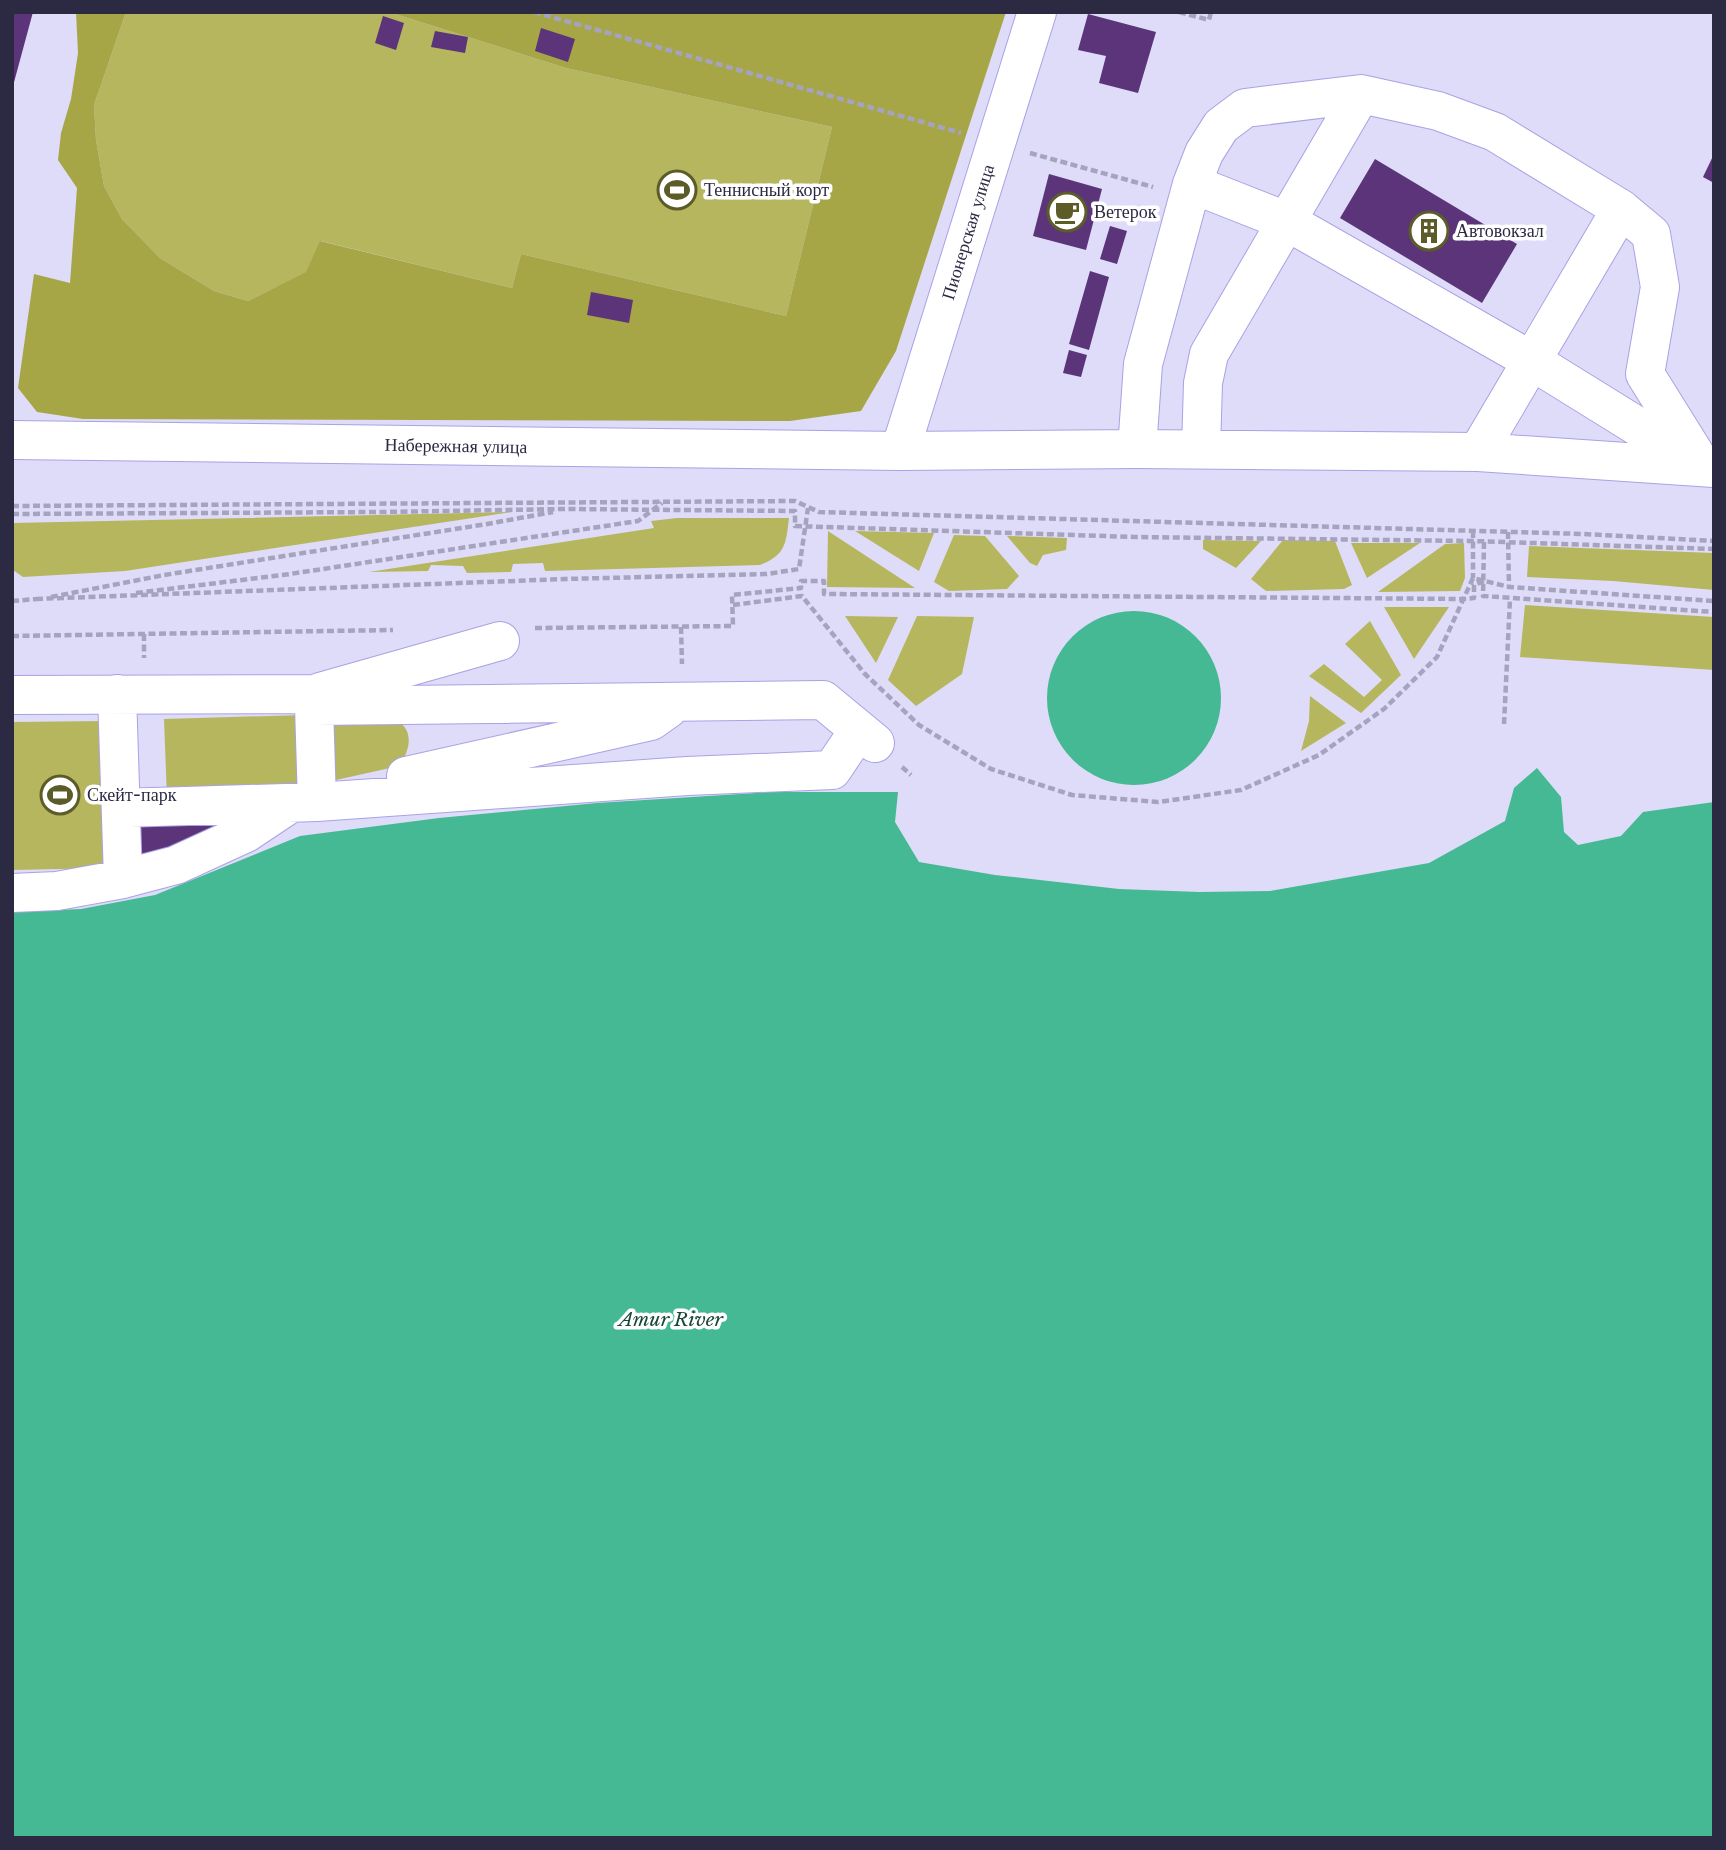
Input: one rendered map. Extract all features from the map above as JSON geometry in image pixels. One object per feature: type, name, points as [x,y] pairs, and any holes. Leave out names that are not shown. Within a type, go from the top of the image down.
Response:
[{"type":"street","name":"Пионерская улица","points":[[900,451],[1037,12]]},
{"type":"street","points":[[1201,449],[1203,383],[1209,354],[1361,94]]},
{"type":"street","points":[[1137,449],[1143,364],[1173,186],[1204,153],[1221,127],[1245,108],[1361,94],[1438,111],[1495,132],[1621,209],[1651,234],[1660,287],[1645,374],[1708,467]]},
{"type":"street","points":[[1173,186],[1286,220],[1532,361],[1708,467]]},
{"type":"street","points":[[1478,452],[1621,209]]},
{"type":"street","name":"Набережная улица","points":[[12,440],[900,451],[1201,449],[1478,452],[1708,467]]},
{"type":"street","points":[[314,700],[514,635]]},
{"type":"street","points":[[12,695],[314,700],[823,699],[867,736],[832,769],[308,800],[121,808]]},
{"type":"street","points":[[117,695],[123,878]]},
{"type":"street","points":[[308,800],[314,700]]},
{"type":"street","points":[[12,893],[57,891],[176,865],[246,833],[308,800],[651,721],[681,700]]},
{"type":"path","points":[[534,12],[996,144],[1173,186]]},
{"type":"path","points":[[1179,12],[1209,20],[1211,12]]},
{"type":"path","points":[[12,506],[795,501],[819,512],[1508,532],[1714,541]]},
{"type":"path","points":[[36,599],[103,597],[366,563],[638,521],[663,502]]},
{"type":"path","points":[[36,599],[285,555],[487,524],[591,503]]},
{"type":"path","points":[[12,601],[767,573],[799,569],[808,508]]},
{"type":"path","points":[[12,514],[565,509],[795,511],[795,526],[1135,537],[1473,541],[1714,550]]},
{"type":"path","points":[[733,605],[802,596],[866,674],[919,726],[991,769],[1072,795],[1158,802],[1241,790],[1319,755],[1384,709],[1437,657],[1473,578],[1472,531]]},
{"type":"path","points":[[1508,532],[1509,587]]},
{"type":"path","points":[[1484,542],[1483,596],[1714,612]]},
{"type":"path","points":[[1473,578],[1509,587],[1714,601]]},
{"type":"path","points":[[514,635],[681,626],[733,626],[732,595],[801,588],[801,581],[824,582],[824,594],[1464,599],[1474,598],[1474,585],[1484,581]]},
{"type":"path","points":[[1504,724],[1510,599]]},
{"type":"path","points":[[681,626],[682,637]]},
{"type":"path","points":[[12,636],[398,630]]},
{"type":"shaded area","points":[[76,12],[126,12],[94,105],[96,140],[104,186],[122,219],[160,258],[214,291],[248,301],[306,272],[320,241],[512,288],[521,254],[786,316],[832,127],[566,68],[389,12],[1006,12],[896,351],[861,411],[790,421],[83,419],[37,412],[18,388],[34,274],[70,283],[77,188],[58,160],[78,53]]},
{"type":"shaded area","points":[[126,12],[389,12],[566,68],[832,127],[786,316],[521,254],[512,288],[321,241],[307,272],[248,301],[214,291],[160,258],[122,219],[104,186],[96,140],[94,105]]},
{"type":"shaded area","points":[[512,512],[125,571],[23,577],[13,570],[13,523]]},
{"type":"shaded area","points":[[677,518],[789,518],[787,534],[780,552],[760,565],[545,571],[543,563],[513,564],[511,572],[467,573],[463,566],[431,565],[428,571],[369,572],[654,528],[651,521]]},
{"type":"shaded area","points":[[828,531],[915,588],[827,587]]},
{"type":"shaded area","points":[[855,531],[934,533],[919,571]]},
{"type":"shaded area","points":[[954,535],[985,536],[1019,576],[1007,589],[949,591],[934,582]]},
{"type":"shaded area","points":[[1007,536],[1067,538],[1066,550],[1043,555],[1037,566],[1030,563]]},
{"type":"shaded area","points":[[1203,540],[1261,541],[1236,568],[1203,549]]},
{"type":"shaded area","points":[[1283,540],[1335,541],[1352,585],[1344,589],[1266,591],[1251,579]]},
{"type":"shaded area","points":[[1351,543],[1420,543],[1367,578]]},
{"type":"shaded area","points":[[1464,543],[1465,578],[1460,591],[1378,592],[1445,544]]},
{"type":"shaded area","points":[[1529,546],[1714,553],[1714,590],[1527,577]]},
{"type":"shaded area","points":[[1525,605],[1714,617],[1714,670],[1520,657]]},
{"type":"shaded area","points":[[1384,607],[1449,607],[1414,659]]},
{"type":"shaded area","points":[[845,616],[898,617],[876,663]]},
{"type":"shaded area","points":[[917,616],[974,617],[962,674],[916,706],[888,680]]},
{"type":"shaded area","points":[[1370,621],[1401,675],[1361,713],[1309,676],[1324,664],[1364,697],[1382,680],[1345,644]]},
{"type":"shaded area","points":[[1310,696],[1346,723],[1301,751],[1309,721]]},
{"type":"shaded area","points":[[303,715],[305,794],[167,798],[164,719]]},
{"type":"shaded area","points":[[326,717],[389,717],[407,731],[407,752],[399,766],[327,782]]},
{"type":"shaded area","name":"Скейт-парк","points":[[107,721],[110,868],[12,870],[12,722]]},
{"type":"water","points":[[1134,611],[1167,618],[1195,637],[1214,665],[1221,698],[1214,731],[1195,759],[1167,778],[1134,785],[1101,778],[1073,759],[1054,731],[1047,698],[1054,665],[1073,637],[1101,618]]},
{"type":"water","name":"Amur River","points":[[1537,768],[1561,797],[1564,832],[1578,845],[1621,836],[1643,812],[1714,802],[1714,1838],[12,1838],[12,912],[81,909],[155,895],[300,836],[439,818],[597,803],[770,792],[898,792],[895,822],[919,862],[995,875],[1119,889],[1270,891],[1429,863],[1505,821],[1514,788]]},
{"type":"building","points":[[12,12],[33,12],[13,86],[12,86]]},
{"type":"building","points":[[1088,14],[1156,32],[1138,93],[1099,83],[1106,56],[1078,50]]},
{"type":"building","points":[[383,16],[404,23],[396,50],[375,43]]},
{"type":"building","points":[[541,28],[575,39],[568,62],[535,51]]},
{"type":"building","points":[[435,31],[468,37],[465,53],[431,47]]},
{"type":"building","points":[[1714,154],[1714,183],[1703,177]]},
{"type":"building","name":"Автовокзал","points":[[1375,159],[1517,244],[1482,303],[1340,218]]},
{"type":"building","name":"Ветерок","points":[[1049,174],[1102,189],[1086,250],[1033,236]]},
{"type":"building","points":[[1110,226],[1127,231],[1117,264],[1100,259]]},
{"type":"building","points":[[1090,271],[1109,277],[1089,350],[1069,344]]},
{"type":"building","points":[[591,292],[633,300],[629,323],[587,315]]},
{"type":"building","points":[[1069,350],[1087,355],[1081,377],[1063,373]]},
{"type":"building","points":[[235,815],[182,854],[135,868],[134,819]]},
{"type":"place","name":"Теннисный корт","points":[[677,190]]},
{"type":"place","name":"Ветерок","points":[[1067,212]]},
{"type":"place","name":"Автовокзал","points":[[1429,231]]},
{"type":"place","name":"Скейт-парк","points":[[60,795]]}]
